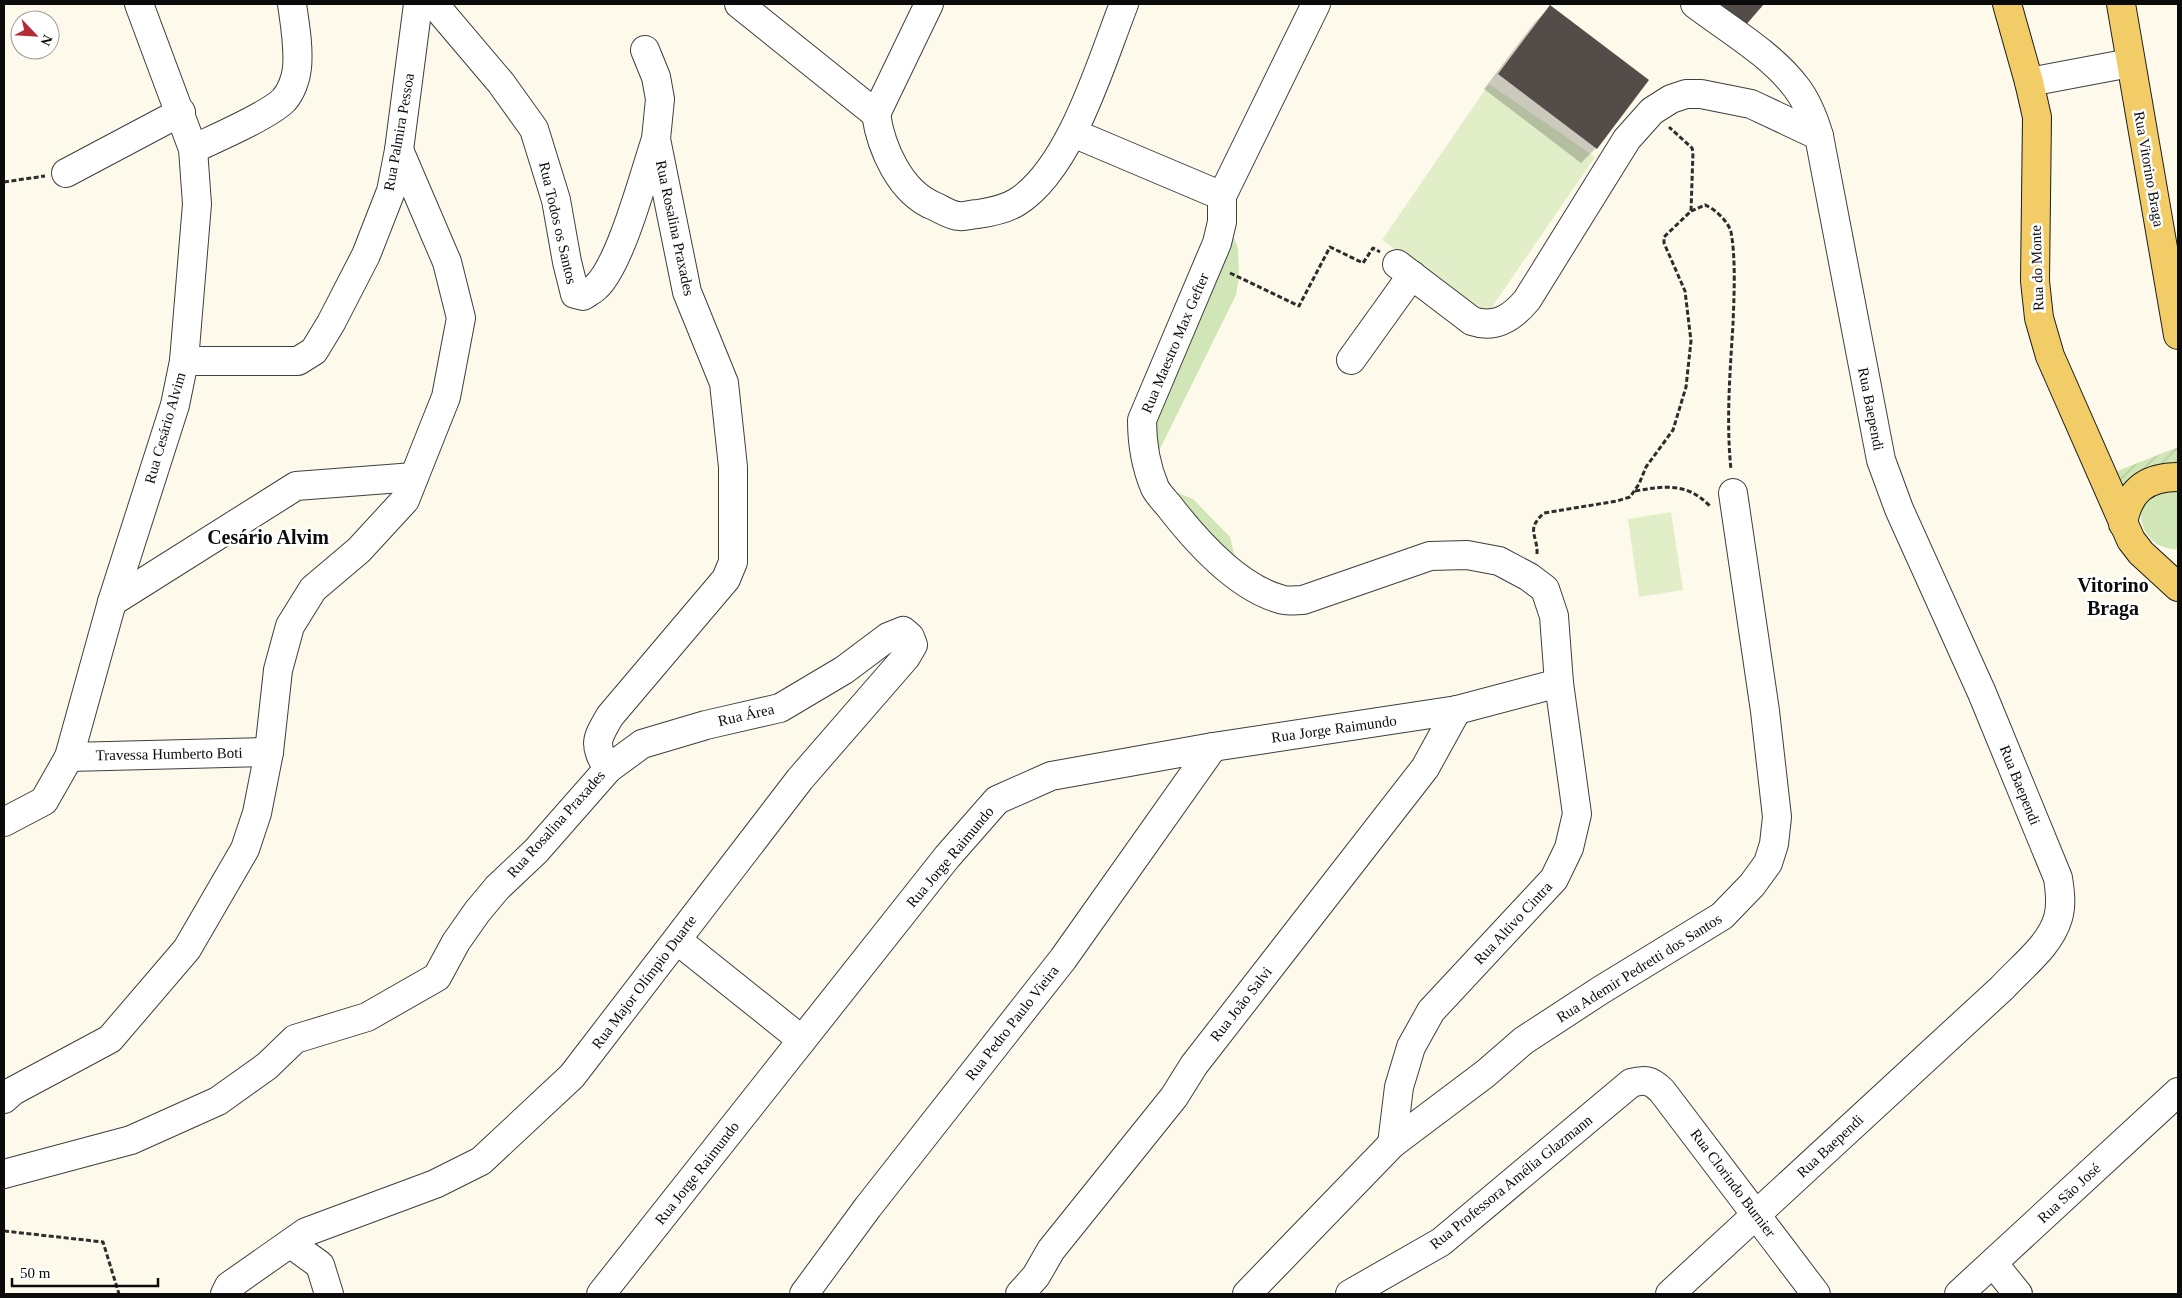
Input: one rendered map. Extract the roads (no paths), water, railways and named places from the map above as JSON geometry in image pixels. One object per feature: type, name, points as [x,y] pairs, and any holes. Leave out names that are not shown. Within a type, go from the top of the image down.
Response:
[{"type":"main road","name":"Rua do Monte","points":[[2007,4],[2030,82],[2036,117],[2035,281],[2039,318],[2050,356],[2123,524],[2141,553],[2178,587]]},
{"type":"main road","name":"Rua Vitorino Braga","points":[[2121,4],[2178,335]]},
{"type":"main road","points":[[2123,524],[2126,508],[2134,495],[2145,484],[2160,478],[2178,477]]},
{"type":"main road","points":[[2141,553],[2166,560],[2178,559]]},
{"type":"street","name":"Rua Cesário Alvim","points":[[4,822],[44,801],[68,757],[112,602],[175,405],[184,361],[197,204],[193,149],[181,112],[139,4]]},
{"type":"street","points":[[193,149],[262,114],[284,100],[293,86],[297,70],[298,54],[292,4]]},
{"type":"street","name":"Rua Palmira Pessoa","points":[[184,361],[298,361],[314,351],[331,323],[366,255],[391,191],[399,150],[418,4]]},
{"type":"street","name":"Rua Todos os Santos","points":[[434,4],[501,83],[534,129],[556,200],[567,262],[575,294],[583,296],[596,287],[611,265],[624,235],[656,139]]},
{"type":"street","points":[[739,4],[876,114]]},
{"type":"street","points":[[929,4],[876,114],[878,132],[886,150],[911,192],[929,204],[958,216],[994,211],[1017,202],[1047,175],[1073,133],[1124,4]]},
{"type":"street","name":"Rua Maestro Max Gefter","points":[[1316,4],[1222,196],[1222,222],[1217,243],[1142,420],[1142,442],[1156,488],[1183,525],[1210,553],[1240,578],[1265,594],[1282,600],[1303,600],[1430,556],[1467,555],[1499,561],[1529,577],[1545,590],[1554,616],[1559,683]]},
{"type":"street","name":"Rua Baependi","points":[[1670,1294],[2002,988],[2047,940],[2058,918],[2061,898],[2058,878],[1982,694],[1899,509],[1881,460],[1819,136],[1812,115],[1797,87],[1774,63],[1694,4]]},
{"type":"street","name":"Rua Rosalina Praxades","points":[[4,1174],[131,1140],[218,1101],[267,1066],[295,1039],[367,1017],[437,977],[456,942],[477,912],[497,888],[536,851],[608,769],[598,752],[599,735],[610,716],[726,579],[733,562],[733,467],[724,383],[688,292],[656,139],[660,99],[656,77],[645,50]]},
{"type":"street","points":[[2030,82],[2130,63]]},
{"type":"street","points":[[1351,360],[1404,269],[1472,321],[1480,324],[1491,324],[1510,318],[1527,300],[1627,139],[1652,111],[1671,99],[1686,94],[1701,94],[1751,104],[1819,136]]},
{"type":"street","points":[[66,173],[181,112]]},
{"type":"street","points":[[1073,133],[1222,196]]},
{"type":"street","points":[[4,1099],[13,1091],[110,1039],[186,949],[245,850],[257,813],[270,752],[278,670],[290,626],[313,589],[359,550],[405,500],[446,397],[461,318],[447,262],[399,150]]},
{"type":"street","points":[[112,602],[296,486],[414,477]]},
{"type":"street","name":"Rua Ademir Pedretti dos Santos","points":[[1247,1294],[1392,1144],[1485,1074],[1523,1041],[1722,916],[1752,886],[1768,863],[1777,817],[1765,711],[1725,503]]},
{"type":"street","name":"Rua Área","points":[[608,769],[642,744],[706,725],[780,708],[844,670],[888,637],[903,631]]},
{"type":"street","name":"Rua Major Olímpio Duarte","points":[[225,1294],[229,1286],[292,1244],[306,1232],[435,1184],[481,1161],[572,1076],[800,779],[906,657],[913,645],[910,637],[903,631]]},
{"type":"street","name":"Rua Altivo Cintra","points":[[1392,1144],[1399,1087],[1411,1047],[1431,1011],[1554,879],[1569,848],[1578,814],[1559,683]]},
{"type":"street","name":"Rua Jorge Raimundo","points":[[601,1294],[946,857],[998,800],[1051,776],[1213,747],[1457,710],[1559,683]]},
{"type":"street","name":"Rua João Salvi","points":[[1020,1294],[1036,1276],[1051,1250],[1174,1098],[1194,1065],[1425,768],[1457,710]]},
{"type":"street","name":"Rua Pedro Paulo Vieira","points":[[804,1294],[868,1207],[1063,959],[1213,747]]},
{"type":"street","name":"Travessa Humberto Boti","points":[[68,757],[270,752]]},
{"type":"street","points":[[677,940],[802,1040]]},
{"type":"street","name":"Rua Clorindo Burnier","points":[[1643,1080],[1653,1082],[1662,1091],[1816,1294]]},
{"type":"street","name":"Rua Professora Amélia Glazmann","points":[[1350,1294],[1441,1242],[1630,1083],[1643,1080]]},
{"type":"street","name":"Rua São José","points":[[1959,1294],[2178,1092]]},
{"type":"street","points":[[292,1244],[320,1265],[329,1294]]},
{"type":"street","points":[[1993,1263],[2018,1294]]},
{"type":"district","name":"Cesário Alvim","points":[[268,537]]},
{"type":"district","name":"Vitorino Braga","points":[[2113,596]]}]
